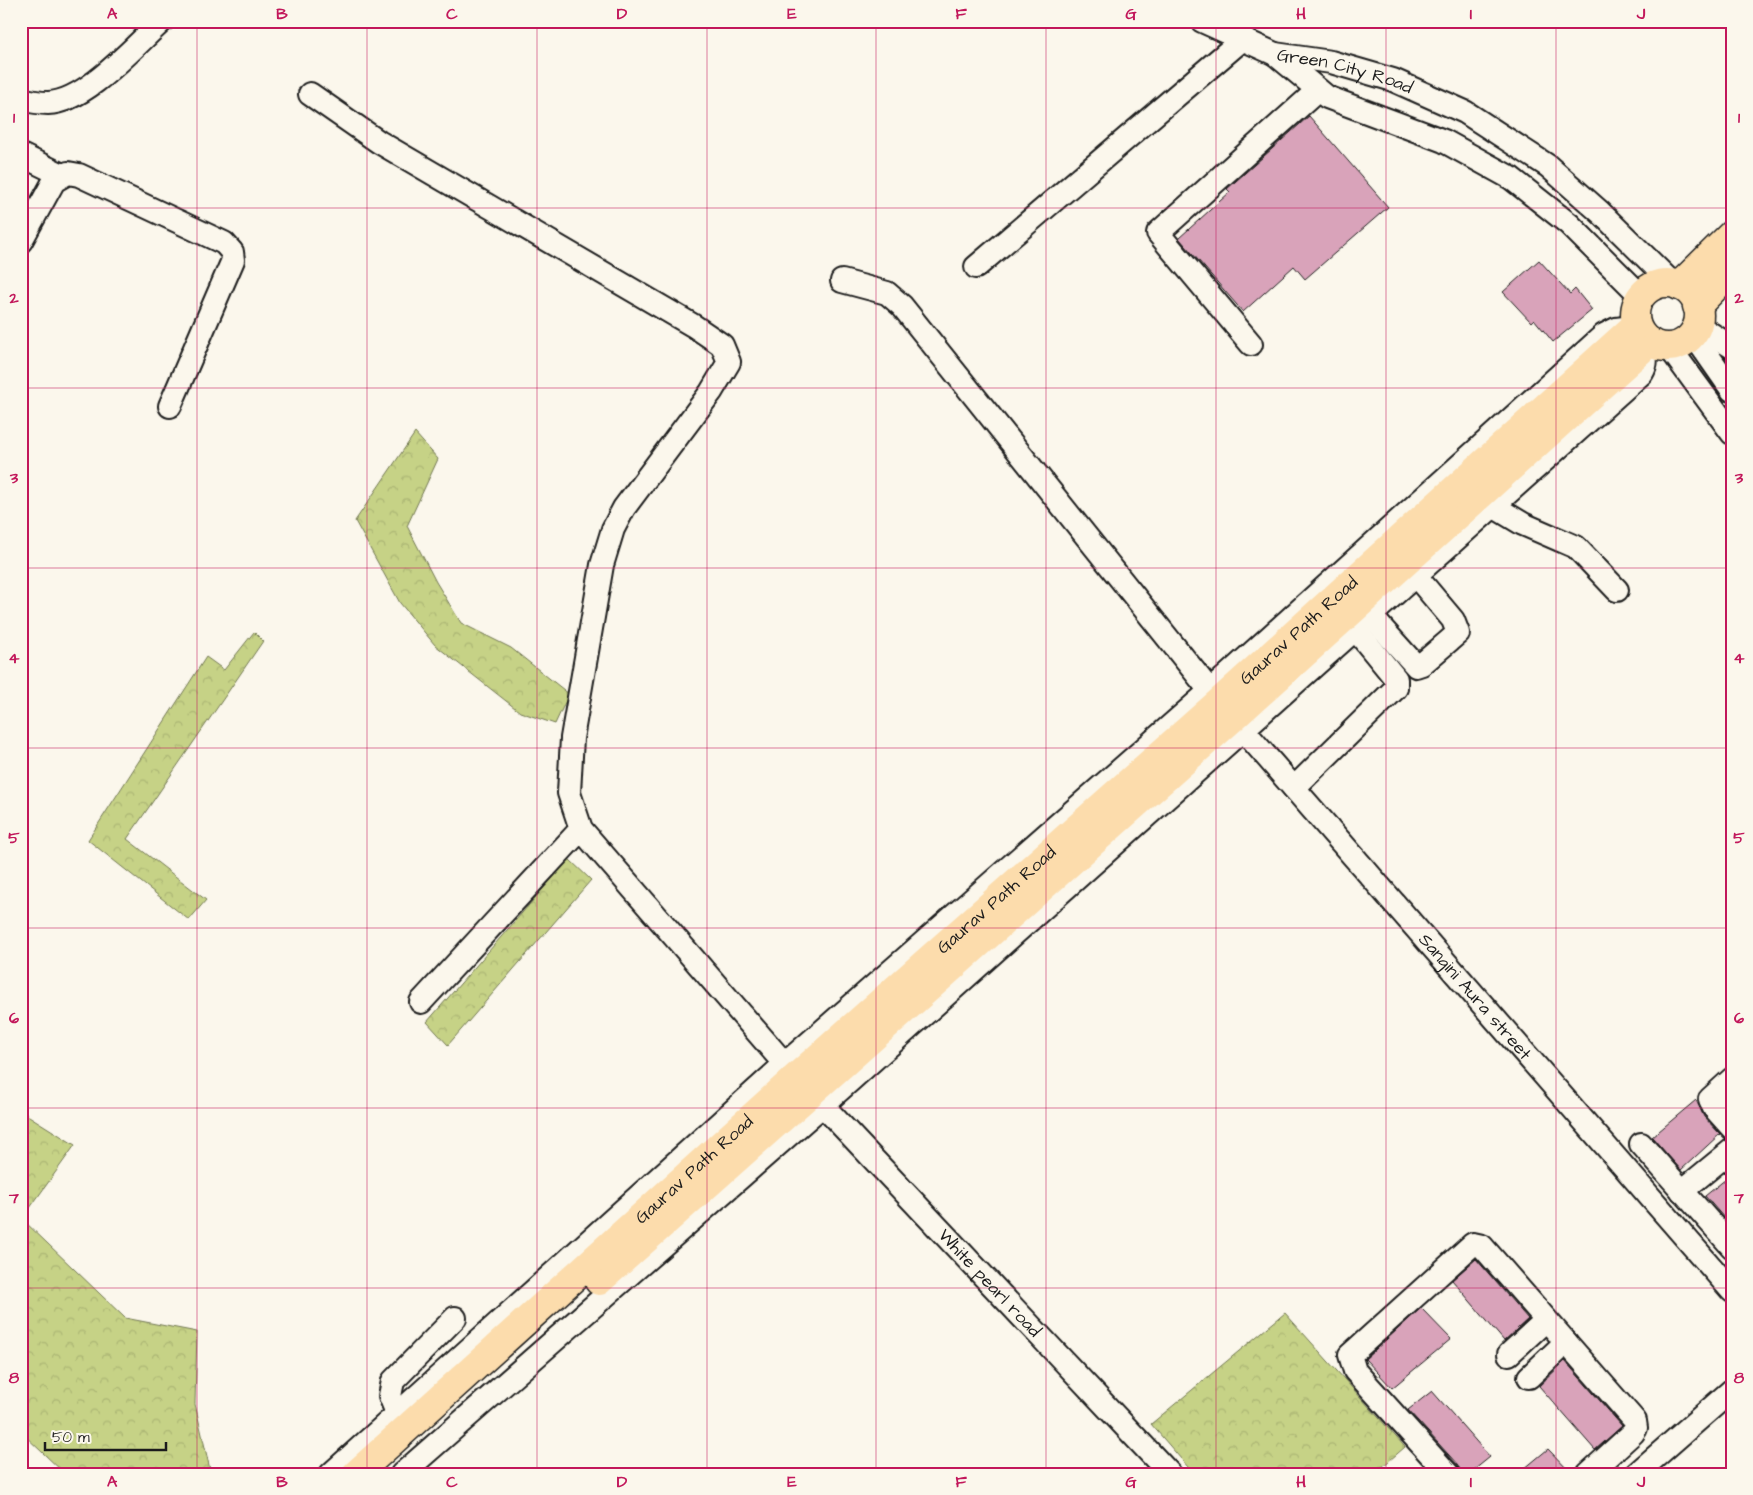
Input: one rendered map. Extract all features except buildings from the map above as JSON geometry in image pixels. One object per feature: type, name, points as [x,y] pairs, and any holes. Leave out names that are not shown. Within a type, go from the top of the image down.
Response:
[{"type":"main road","points":[[1676,285],[1732,234]]},
{"type":"main road","points":[[1696,322],[1691,294],[1676,285],[1661,283],[1651,287],[1641,296],[1635,314],[1646,338],[1678,345],[1696,322],[1732,270]]},
{"type":"main road","name":"Gaurav Path Road","points":[[356,1474],[400,1460],[804,1084],[1646,338]]},
{"type":"street","points":[[21,99],[49,103],[68,98],[90,86],[162,21]]},
{"type":"street","points":[[1202,21],[1244,38],[1275,54]]},
{"type":"street","points":[[976,267],[1244,38]]},
{"type":"street","name":"Green City Road","points":[[1275,54],[1327,97],[1444,141],[1511,178],[1569,224],[1641,296]]},
{"type":"street","name":"Green City Road","points":[[1275,54],[1331,62],[1393,80],[1465,112],[1548,166],[1600,212],[1676,285]]},
{"type":"street","points":[[1251,344],[1158,233],[1318,90]]},
{"type":"street","points":[[310,94],[379,142],[694,326],[722,345],[728,362],[710,392],[624,508],[613,529],[602,565],[572,738],[569,793],[581,830],[421,1002]]},
{"type":"street","points":[[1511,178],[1526,152]]},
{"type":"street","points":[[21,154],[62,175],[79,175],[224,243],[232,252],[233,260],[170,406]]},
{"type":"street","points":[[21,241],[54,180],[62,175]]},
{"type":"street","name":"Sangini Aura street","points":[[842,281],[887,293],[902,306],[1227,710],[1732,1291]]},
{"type":"street","points":[[1696,322],[1732,347]]},
{"type":"street","points":[[1696,322],[1732,390]]},
{"type":"street","points":[[397,1413],[804,1084],[1227,710],[1604,335],[1616,329],[1646,338],[1732,433]]},
{"type":"street","points":[[1227,710],[1363,623],[1416,576],[1642,373],[1646,365],[1646,338]]},
{"type":"street","points":[[1493,506],[1523,524],[1576,547],[1617,590]]},
{"type":"street","points":[[1363,623],[1416,666],[1422,664],[1458,633],[1453,620],[1416,576]]},
{"type":"street","points":[[1294,788],[1396,688],[1396,679],[1363,623]]},
{"type":"street","name":"White pearl road","points":[[581,830],[804,1084],[1170,1474]]},
{"type":"street","points":[[1732,1068],[1732,1078],[1710,1099],[1714,1108],[1732,1128]]},
{"type":"street","points":[[1641,1144],[1732,1247]]},
{"type":"street","points":[[1682,1191],[1732,1150]]},
{"type":"street","points":[[1448,1474],[1355,1371],[1350,1355],[1473,1244],[1482,1246],[1637,1424],[1633,1433],[1600,1470]]},
{"type":"street","points":[[331,1474],[400,1460],[397,1413],[390,1396],[393,1382],[455,1318]]},
{"type":"street","points":[[1509,1354],[1546,1320]]},
{"type":"street","points":[[1529,1377],[1566,1342]]},
{"type":"street","points":[[1636,1474],[1732,1390]]},
{"type":"green space","points":[[415,433],[438,459],[407,526],[436,582],[461,623],[511,648],[569,694],[555,724],[520,712],[435,645],[400,603],[355,521]]},
{"type":"green space","points":[[254,632],[263,641],[127,839],[206,900],[189,920],[88,840],[206,657],[224,670]]},
{"type":"green space","points":[[569,859],[591,880],[448,1045],[427,1022]]},
{"type":"green space","points":[[21,1111],[75,1145],[22,1219],[125,1318],[197,1332],[195,1404],[211,1474],[65,1474],[21,1432]]},
{"type":"green space","points":[[1285,1313],[1405,1447],[1374,1474],[1194,1474],[1151,1424]]}]
